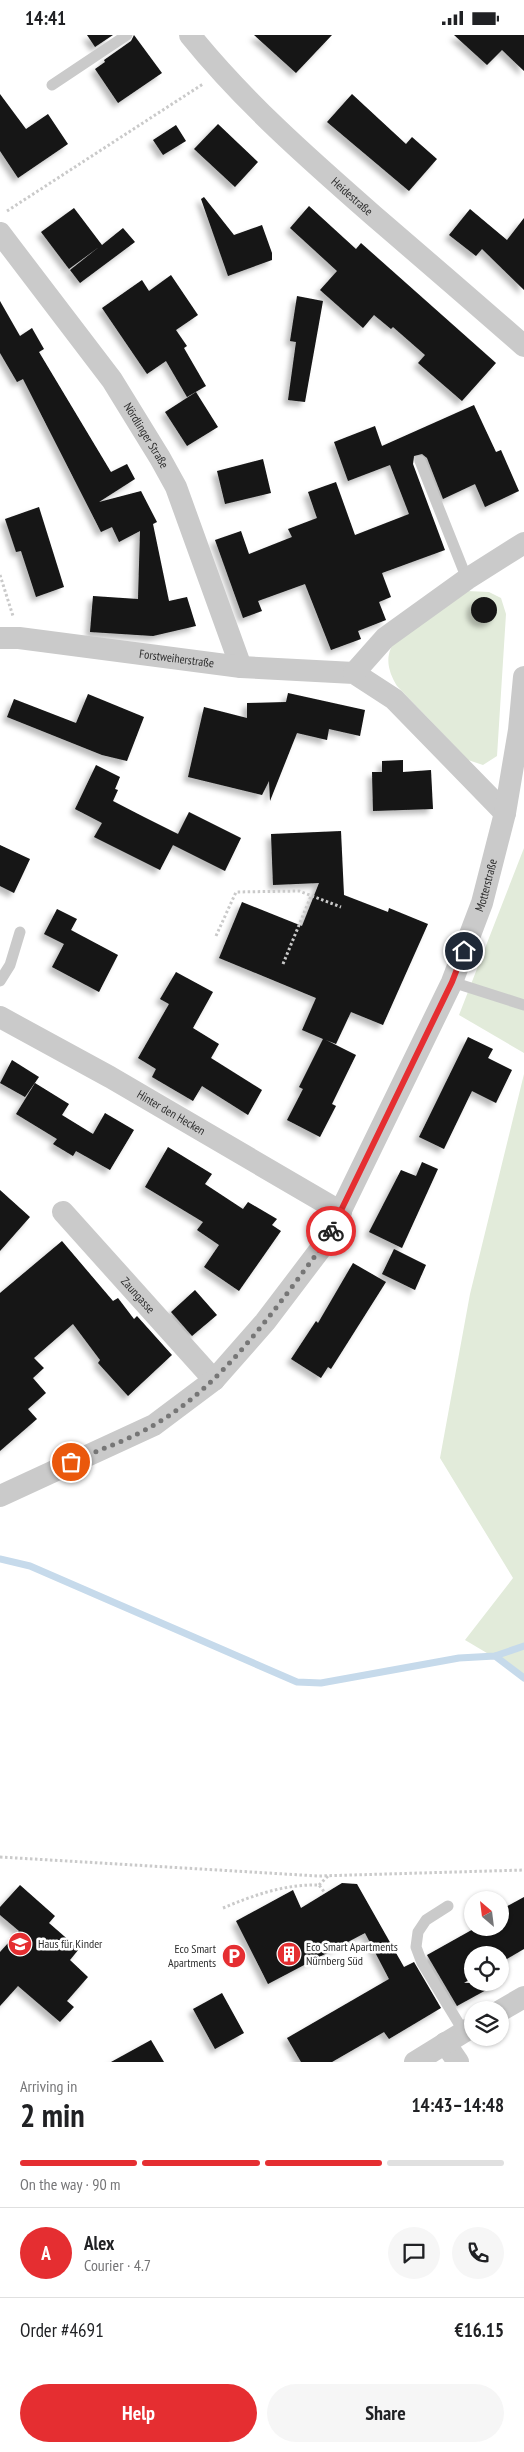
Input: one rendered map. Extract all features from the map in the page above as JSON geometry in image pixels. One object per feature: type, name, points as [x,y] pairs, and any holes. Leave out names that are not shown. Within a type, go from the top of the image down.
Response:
[{"type":"street","name":"Heidestraße","points":[[190,35],[221,74],[336,183],[524,345]]},
{"type":"street","name":"Nördlinger Straße","points":[[0,233],[112,380],[160,458],[176,487],[241,667]]},
{"type":"street","points":[[354,673],[384,639],[467,579],[524,543]]},
{"type":"street","name":"Forstweiherstraße","points":[[10,638],[241,667],[354,673],[394,699],[505,813]]},
{"type":"street","name":"Motterstraße","points":[[2,1492],[154,1425],[214,1380],[271,1314],[325,1243],[452,982],[482,903],[505,813],[519,730],[524,677]]},
{"type":"street","name":"Hinter den Hecken","points":[[0,1017],[110,1077],[341,1211]]},
{"type":"street","name":"Zaungasse","points":[[63,1212],[214,1380]]},
{"type":"street","points":[[509,2006],[524,1997]]},
{"type":"street","points":[[415,2062],[461,2034]]},
{"type":"street","points":[[458,2062],[461,2034]]},
{"type":"lane","points":[[52,85],[127,35]]},
{"type":"lane","points":[[420,461],[467,579]]},
{"type":"lane","points":[[0,981],[10,965],[20,933]]},
{"type":"lane","points":[[452,982],[524,1005]]},
{"type":"lane","points":[[448,1906],[426,1921],[418,1932],[416,1947],[422,1963],[461,2034]]},
{"type":"path","points":[[0,215],[162,109],[221,74]]},
{"type":"path","points":[[0,575],[10,638]]},
{"type":"path","points":[[216,936],[236,892],[299,891],[341,907]]},
{"type":"path","points":[[283,964],[311,896]]},
{"type":"path","points":[[0,1857],[328,1876],[524,1870]]},
{"type":"path","points":[[223,1908],[285,1887],[319,1885],[328,1876]]},
{"type":"path","points":[[319,1885],[325,1893]]},
{"type":"green space","points":[[467,591],[489,592],[501,598],[506,614],[497,756],[483,765],[468,760],[397,686],[390,673],[388,663],[389,653],[395,642]]},
{"type":"green space","points":[[524,848],[524,1053],[459,1015]]},
{"type":"green space","points":[[524,1074],[524,1675],[465,1640],[513,1578],[440,1458],[470,1294]]},
{"type":"building","points":[[87,35],[113,35],[95,47]]},
{"type":"building","points":[[134,35],[162,73],[118,103],[95,69],[105,62],[104,60],[131,41]]},
{"type":"building","points":[[254,35],[332,35],[296,73]]},
{"type":"building","points":[[454,35],[524,35],[524,71],[502,50],[487,65]]},
{"type":"building","points":[[0,94],[26,129],[48,114],[68,144],[18,178],[0,151]]},
{"type":"building","points":[[352,94],[406,144],[412,137],[437,159],[409,191],[327,122]]},
{"type":"building","points":[[218,124],[258,162],[235,187],[194,149]]},
{"type":"building","points":[[176,125],[186,141],[163,155],[153,140]]},
{"type":"building","points":[[204,197],[234,235],[262,225],[272,253],[272,260],[228,276],[201,199]]},
{"type":"building","points":[[309,206],[356,249],[361,243],[496,363],[462,401],[418,363],[425,355],[393,327],[391,329],[374,315],[363,328],[320,290],[337,271],[290,228]]},
{"type":"building","points":[[74,208],[102,245],[123,228],[135,242],[80,283],[70,270],[99,247],[69,269],[41,232]]},
{"type":"building","points":[[470,209],[507,240],[524,218],[524,290],[482,249],[476,256],[449,235]]},
{"type":"building","points":[[171,275],[198,315],[176,330],[187,346],[184,348],[206,386],[187,397],[166,361],[147,374],[102,308],[142,280],[149,291]]},
{"type":"building","points":[[297,296],[323,301],[305,402],[288,400],[296,342],[290,341]]},
{"type":"building","points":[[0,301],[20,336],[32,328],[44,349],[39,352],[111,472],[127,464],[135,479],[99,502],[141,491],[157,522],[153,524],[169,601],[187,597],[196,626],[153,636],[90,632],[93,596],[138,599],[140,531],[119,542],[112,527],[101,532],[23,379],[17,382],[0,353]]},
{"type":"building","points":[[196,392],[218,427],[187,446],[165,412]]},
{"type":"building","points":[[474,405],[496,452],[501,450],[519,491],[485,507],[475,484],[443,499],[427,458],[422,454],[414,456],[413,464],[445,550],[382,573],[391,597],[379,602],[386,620],[358,631],[361,639],[331,650],[305,584],[258,601],[262,611],[243,618],[215,540],[241,531],[249,554],[292,537],[288,529],[317,518],[308,492],[336,482],[355,535],[409,514],[390,465],[348,481],[334,442],[375,426],[382,446]]},
{"type":"building","points":[[263,459],[271,493],[225,504],[217,471]]},
{"type":"building","points":[[39,507],[64,587],[36,597],[21,551],[16,552],[5,519]]},
{"type":"building","points":[[484,597],[493,601],[497,610],[493,619],[484,623],[475,619],[471,610],[475,601]]},
{"type":"building","points":[[288,693],[365,710],[360,736],[329,729],[327,740],[297,733],[270,801],[269,781],[262,795],[188,777],[204,707],[247,718],[247,703],[286,702]]},
{"type":"building","points":[[88,694],[144,717],[127,761],[102,755],[7,717],[14,699],[76,723]]},
{"type":"building","points":[[403,760],[403,772],[431,770],[433,809],[373,811],[372,772],[382,772],[382,761]]},
{"type":"building","points":[[96,765],[120,777],[115,789],[118,790],[113,801],[144,817],[178,834],[189,812],[241,838],[225,871],[173,845],[160,870],[94,837],[102,823],[75,809]]},
{"type":"building","points":[[341,831],[344,895],[388,912],[389,908],[428,924],[383,1025],[351,1012],[336,1044],[326,1040],[356,1055],[332,1104],[336,1106],[320,1137],[287,1120],[303,1089],[299,1087],[323,1039],[302,1030],[316,998],[219,958],[242,902],[302,926],[319,883],[273,885],[271,834]]},
{"type":"building","points":[[0,845],[30,859],[14,893],[0,886]]},
{"type":"building","points":[[57,909],[77,919],[71,930],[118,955],[99,992],[52,967],[64,944],[44,934]]},
{"type":"building","points":[[176,972],[213,992],[193,1028],[219,1044],[211,1058],[262,1090],[248,1115],[202,1086],[193,1101],[152,1077],[156,1069],[138,1058],[169,1004],[160,999]]},
{"type":"building","points":[[468,1037],[493,1049],[488,1058],[512,1070],[496,1103],[472,1091],[444,1149],[419,1137]]},
{"type":"building","points":[[12,1060],[39,1077],[25,1097],[0,1083]]},
{"type":"building","points":[[35,1083],[69,1104],[62,1115],[93,1134],[105,1113],[134,1130],[110,1170],[76,1151],[73,1156],[53,1144],[57,1139],[16,1114]]},
{"type":"building","points":[[168,1147],[212,1174],[205,1184],[243,1209],[248,1202],[277,1219],[272,1225],[281,1231],[239,1291],[204,1267],[219,1245],[197,1230],[203,1222],[145,1187]]},
{"type":"building","points":[[422,1162],[438,1169],[402,1248],[369,1232],[401,1170],[416,1176]]},
{"type":"building","points":[[0,1190],[30,1217],[0,1251]]},
{"type":"building","points":[[62,1241],[113,1301],[118,1298],[134,1319],[137,1316],[172,1355],[128,1396],[98,1363],[100,1360],[73,1324],[34,1358],[44,1368],[33,1378],[46,1393],[28,1409],[37,1419],[0,1451],[0,1293]]},
{"type":"building","points":[[394,1249],[426,1265],[415,1290],[382,1274]]},
{"type":"building","points":[[353,1263],[386,1282],[331,1369],[328,1367],[321,1378],[291,1359],[316,1321],[318,1323]]},
{"type":"building","points":[[195,1290],[217,1315],[192,1336],[171,1312]]},
{"type":"building","points":[[342,1883],[357,1884],[404,1967],[414,1962],[441,2008],[389,2039],[384,2032],[332,2062],[301,2062],[287,2038],[389,1979],[365,1933],[268,1984],[236,1921],[293,1890],[301,1908]]},
{"type":"building","points":[[20,1885],[55,1916],[49,1923],[79,1949],[70,1960],[88,1977],[67,2001],[74,2007],[60,2022],[18,1986],[0,2006],[0,1952],[19,1931],[0,1915],[0,1907]]},
{"type":"building","points":[[524,1897],[524,1949],[509,1958],[509,1946],[464,1946],[464,1991],[484,1991],[457,2006],[427,1955],[464,1934],[464,1936],[509,1936],[509,1905]]},
{"type":"building","points":[[222,1993],[244,2033],[215,2049],[193,2009]]},
{"type":"building","points":[[151,2040],[164,2062],[111,2062]]},
{"type":"waterway","points":[[0,1559],[30,1566],[297,1682],[321,1683],[459,1658],[495,1656],[524,1646]]},
{"type":"waterway","points":[[495,1656],[524,1678]]},
{"type":"way so far","points":[[71,1462],[154,1425],[214,1380],[265,1322],[325,1243],[331,1231]]},
{"type":"place","name":"Haus für Kinder","points":[[20,1944]]},
{"type":"place","name":"Eco Smart Apartments Nürnberg Süd","points":[[289,1954]]},
{"type":"place","name":"Eco Smart Apartments","points":[[234,1956]]},
{"type":"route","points":[[331,1231],[452,982],[464,951]]}]
